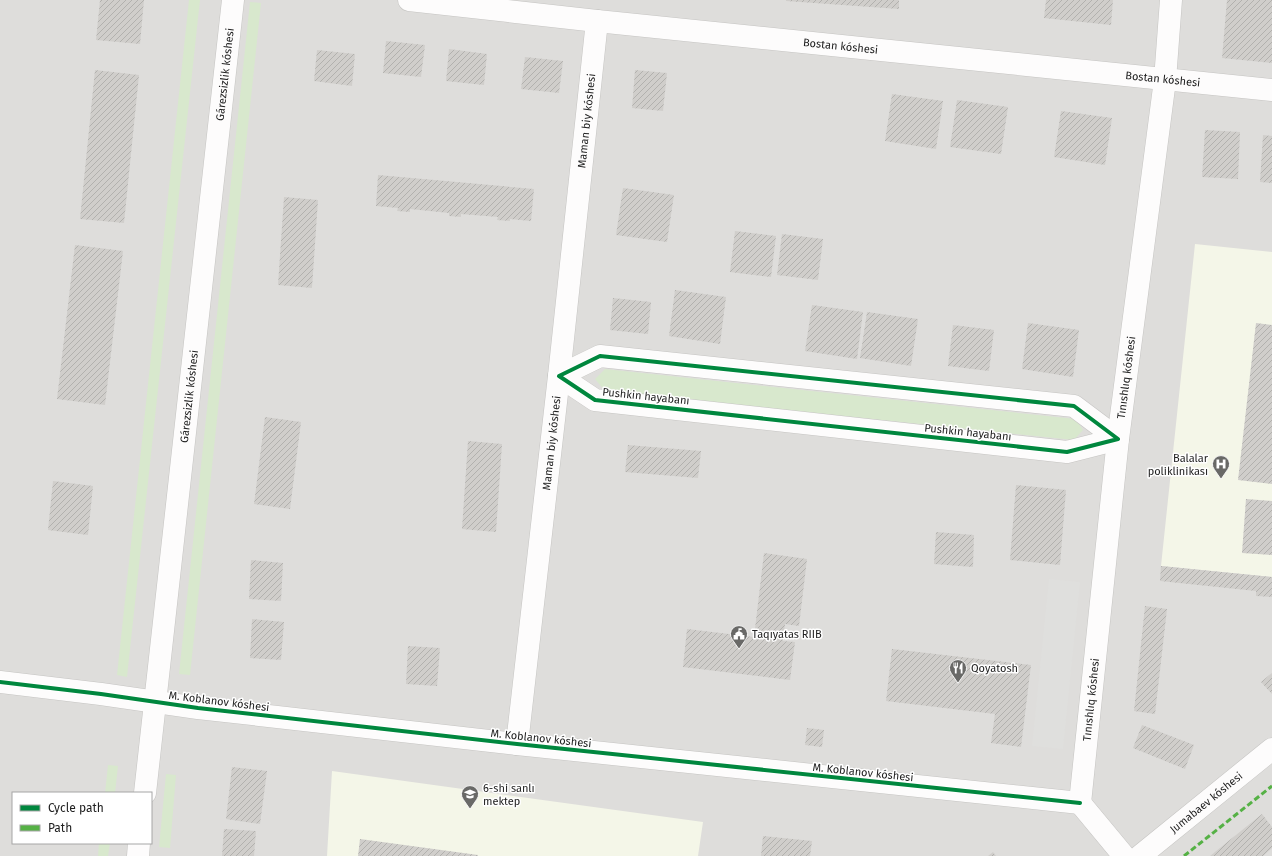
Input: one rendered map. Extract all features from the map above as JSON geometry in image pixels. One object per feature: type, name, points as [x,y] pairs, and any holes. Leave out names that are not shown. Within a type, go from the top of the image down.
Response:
[{"type":"street","name":"Gárezsizlik kóshesi","points":[[145,792],[233,0]]},
{"type":"street","name":"Bostan kóshesi","points":[[409,0],[597,22],[1272,90]]},
{"type":"street","name":"Tınıshlıq kóshesi","points":[[1080,804],[1118,439],[1165,80],[1171,0]]},
{"type":"street","name":"Maman biy kóshesi","points":[[517,744],[559,376],[597,22]]},
{"type":"street","points":[[559,376],[600,356],[1074,406],[1118,439]]},
{"type":"street","name":"Pushkin hayabanı","points":[[559,376],[595,400],[1067,452],[1118,439]]},
{"type":"street","name":"M. Koblanov kóshesi","points":[[0,682],[101,694],[154,703],[517,744],[1080,804]]},
{"type":"street","name":"Jumabaev kóshesi","points":[[1140,856],[1272,749]]},
{"type":"street","points":[[1080,804],[1124,856]]},
{"type":"street","points":[[138,856],[140,844]]},
{"type":"shaded area","points":[[0,0],[1272,0],[1272,856],[0,856]]},
{"type":"shaded area","name":"Balalar poliklinikası","points":[[1195,244],[1272,252],[1272,577],[1161,566]]},
{"type":"shaded area","points":[[1049,579],[1080,582],[1063,749],[1032,746]]},
{"type":"shaded area","name":"6-shi sanlı mektep","points":[[332,771],[703,822],[698,856],[327,856]]},
{"type":"green space","points":[[189,0],[200,0],[127,677],[117,675]]},
{"type":"green space","points":[[250,2],[261,3],[190,675],[179,674]]},
{"type":"green space","points":[[605,369],[1076,419],[1083,430],[1074,440],[605,391],[595,379]]},
{"type":"green space","points":[[108,765],[118,766],[115,792],[105,792]]},
{"type":"green space","points":[[166,774],[176,775],[170,848],[159,847]]},
{"type":"green space","points":[[99,844],[110,844],[108,856],[98,856]]},
{"type":"building","points":[[100,0],[144,0],[140,44],[96,40]]},
{"type":"building","points":[[899,0],[899,9],[786,1]]},
{"type":"building","points":[[1046,0],[1113,0],[1111,25],[1044,18]]},
{"type":"building","points":[[1227,0],[1272,0],[1272,63],[1222,58]]},
{"type":"building","points":[[386,41],[425,45],[421,77],[383,73]]},
{"type":"building","points":[[449,49],[487,54],[484,85],[446,81]]},
{"type":"building","points":[[317,50],[355,54],[352,86],[314,81]]},
{"type":"building","points":[[525,57],[563,61],[559,93],[521,89]]},
{"type":"building","points":[[95,70],[139,75],[124,223],[80,219]]},
{"type":"building","points":[[635,70],[667,73],[663,111],[632,108]]},
{"type":"building","points":[[892,94],[943,101],[936,149],[885,141]]},
{"type":"building","points":[[957,100],[1008,107],[1001,154],[950,147]]},
{"type":"building","points":[[1061,111],[1112,118],[1105,165],[1054,157]]},
{"type":"building","points":[[1205,130],[1240,132],[1238,179],[1202,177]]},
{"type":"building","points":[[1263,135],[1272,136],[1272,183],[1260,182]]},
{"type":"building","points":[[378,175],[534,189],[531,221],[510,219],[510,221],[497,220],[498,217],[461,214],[461,217],[449,216],[449,213],[410,209],[410,212],[397,211],[398,208],[376,206]]},
{"type":"building","points":[[623,188],[674,195],[667,242],[616,235]]},
{"type":"building","points":[[284,197],[318,200],[312,288],[278,285]]},
{"type":"building","points":[[735,231],[776,236],[771,277],[730,272]]},
{"type":"building","points":[[782,234],[823,239],[818,280],[777,275]]},
{"type":"building","points":[[75,245],[123,251],[105,405],[57,399]]},
{"type":"building","points":[[675,290],[726,297],[720,344],[669,336]]},
{"type":"building","points":[[613,298],[651,302],[648,334],[610,330]]},
{"type":"building","points":[[812,305],[863,312],[857,359],[805,351]]},
{"type":"building","points":[[867,312],[918,319],[911,366],[860,358]]},
{"type":"building","points":[[1028,323],[1079,330],[1073,377],[1022,369]]},
{"type":"building","points":[[1256,323],[1272,325],[1272,484],[1238,480]]},
{"type":"building","points":[[953,325],[994,330],[989,371],[948,366]]},
{"type":"building","points":[[265,417],[301,422],[290,509],[254,504]]},
{"type":"building","points":[[468,441],[502,444],[496,532],[462,529]]},
{"type":"building","points":[[628,445],[701,451],[698,478],[625,472]]},
{"type":"building","points":[[53,481],[93,486],[88,535],[48,530]]},
{"type":"building","points":[[1016,485],[1066,490],[1060,565],[1010,560]]},
{"type":"building","points":[[1246,499],[1272,501],[1272,555],[1242,553]]},
{"type":"building","points":[[936,532],[974,535],[973,567],[934,564]]},
{"type":"building","points":[[764,553],[807,559],[799,626],[785,624],[783,641],[795,642],[790,680],[683,667],[687,629],[754,637]]},
{"type":"building","points":[[251,560],[283,563],[281,601],[249,599]]},
{"type":"building","points":[[1161,566],[1272,577],[1272,597],[1256,596],[1256,591],[1160,581]]},
{"type":"building","points":[[1145,606],[1167,609],[1155,714],[1134,711]]},
{"type":"building","points":[[252,619],[284,622],[281,660],[250,658]]},
{"type":"building","points":[[408,646],[440,648],[437,686],[406,684]]},
{"type":"building","name":"Qoyatosh","points":[[892,649],[1031,665],[1021,747],[991,743],[995,714],[886,701]]},
{"type":"building","points":[[1272,673],[1272,694],[1261,682]]},
{"type":"building","points":[[1142,725],[1194,745],[1185,769],[1133,748]]},
{"type":"building","points":[[807,728],[824,730],[822,747],[805,745]]},
{"type":"building","points":[[232,767],[267,771],[260,824],[226,819]]},
{"type":"building","points":[[1262,814],[1272,827],[1272,848],[1263,856],[1210,856]]},
{"type":"building","points":[[224,829],[256,831],[254,856],[222,856]]},
{"type":"building","points":[[763,836],[812,841],[810,856],[761,856]]},
{"type":"building","points":[[360,839],[478,855],[478,856],[358,856]]},
{"type":"building","points":[[993,852],[996,856],[988,856]]},
{"type":"marked path","points":[[1184,856],[1272,786]]},
{"type":"cycle path","points":[[600,356],[1074,406],[1118,439],[1067,452],[595,400],[559,376],[600,356]]},
{"type":"cycle path","points":[[0,682],[101,694],[198,708],[517,744],[1080,803]]},
{"type":"place","name":"Balalar poliklinikası","points":[[1221,479]]},
{"type":"place","name":"Taqıyatas RIIB","points":[[739,649]]},
{"type":"place","name":"Qoyatosh","points":[[958,683]]},
{"type":"place","name":"6-shi sanlı mektep","points":[[470,809]]}]
